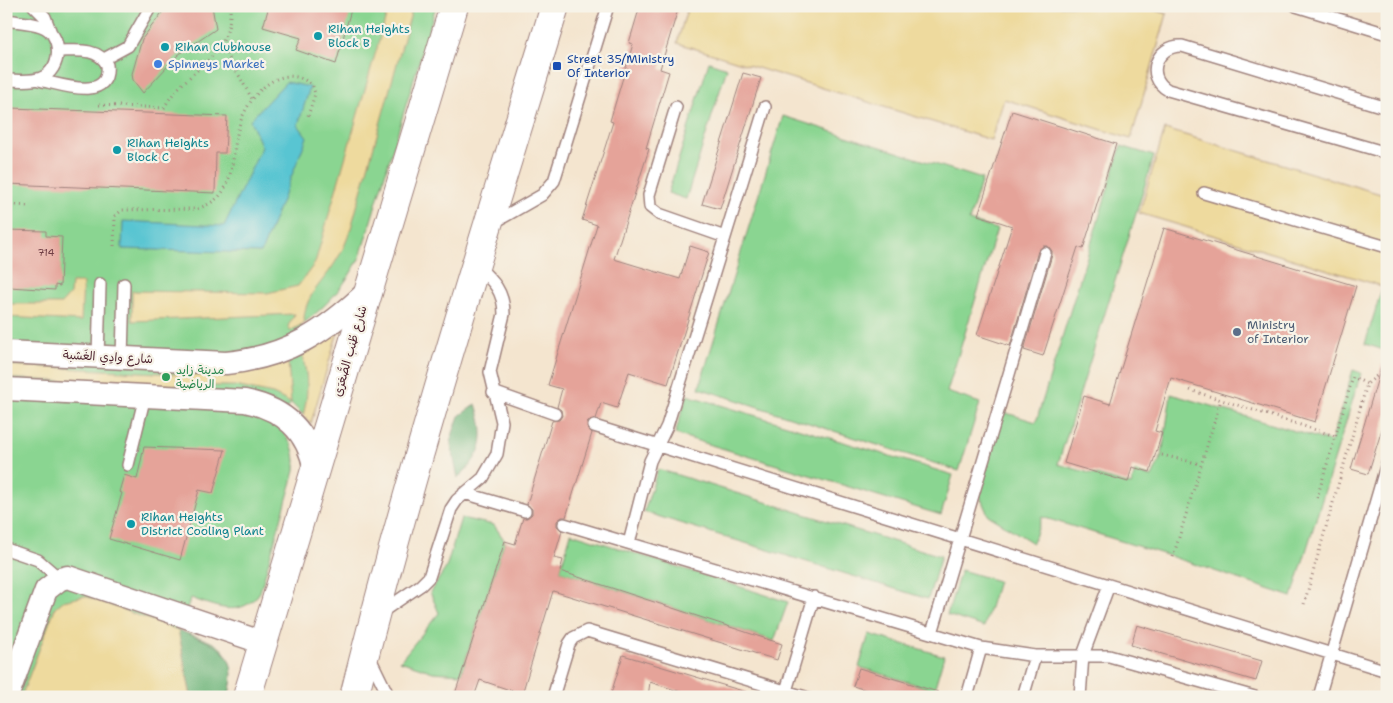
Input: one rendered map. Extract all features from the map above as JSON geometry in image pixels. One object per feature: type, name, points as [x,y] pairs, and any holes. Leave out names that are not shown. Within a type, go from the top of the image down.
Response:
[{"type":"street","name":"شارع طُنب الصُّغرَى","points":[[247,696],[454,6]]},
{"type":"street","points":[[354,697],[374,616],[487,226],[556,6]]},
{"type":"street","name":"شارع وادِي الغَشبة","points":[[6,352],[98,358],[226,362],[274,354],[289,348],[324,328],[368,291]]},
{"type":"street","points":[[6,389],[245,401],[261,404],[283,415],[299,431],[307,443],[315,470]]},
{"type":"street","points":[[7,697],[46,590],[60,579],[77,578],[264,643]]},
{"type":"lane","points":[[34,6],[45,17],[58,51],[51,71],[39,80]]},
{"type":"lane","points":[[104,59],[128,46],[134,39],[151,6]]},
{"type":"lane","points":[[487,226],[542,195],[554,181],[608,6]]},
{"type":"lane","points":[[1296,6],[1387,34]]},
{"type":"lane","points":[[6,20],[42,26],[50,33]]},
{"type":"lane","points":[[1387,108],[1182,46],[1174,46],[1163,51],[1156,60],[1154,68],[1157,79],[1168,90],[1387,153]]},
{"type":"lane","points":[[6,80],[39,80],[90,89],[102,84],[108,72],[104,59],[92,52],[58,51]]},
{"type":"lane","points":[[676,107],[649,195],[650,207],[659,214],[725,237]]},
{"type":"lane","points":[[629,543],[648,470],[667,426],[765,107]]},
{"type":"lane","points":[[1204,193],[1387,247]]},
{"type":"lane","points":[[932,633],[1045,253]]},
{"type":"lane","points":[[374,616],[422,585],[429,577],[451,509],[464,493],[483,478],[497,454],[502,422],[493,392],[490,372],[504,314],[504,304],[496,283],[476,265]]},
{"type":"lane","points":[[98,358],[100,284]]},
{"type":"lane","points":[[122,358],[124,284]]},
{"type":"lane","points":[[493,392],[555,414]]},
{"type":"lane","points":[[128,465],[145,396]]},
{"type":"lane","points":[[594,426],[1387,671]]},
{"type":"lane","points":[[1319,697],[1387,463]]},
{"type":"lane","points":[[464,493],[525,511]]},
{"type":"lane","points":[[564,524],[981,648],[1035,656],[1083,655],[1128,660],[1255,697]]},
{"type":"lane","points":[[6,549],[38,560],[60,579]]},
{"type":"lane","points":[[1080,697],[1083,655],[1109,585]]},
{"type":"lane","points":[[786,691],[814,597]]},
{"type":"lane","points":[[553,697],[568,644],[573,638],[587,631],[805,697]]},
{"type":"lane","points":[[967,697],[981,648]]},
{"type":"lane","points":[[366,650],[389,697]]},
{"type":"lane","points":[[1023,697],[1035,656]]},
{"type":"path","points":[[94,105],[164,108],[180,85],[209,61],[222,44],[229,25],[230,6]]},
{"type":"path","points":[[222,44],[252,99]]},
{"type":"path","points":[[114,246],[115,216],[122,210],[196,209],[206,206],[220,195],[234,161],[240,124],[252,99],[273,80],[282,76],[299,76],[307,80],[315,89],[308,116]]},
{"type":"path","points":[[6,204],[28,206]]},
{"type":"path","points":[[1304,604],[1367,384],[1380,373],[1387,375]]},
{"type":"path","points":[[1317,498],[1353,377],[1367,384]]},
{"type":"path","points":[[1190,390],[1335,436]]},
{"type":"path","points":[[1173,557],[1221,400]]},
{"type":"path","points":[[1162,455],[1201,464]]},
{"type":"green space","name":"مدينة زايد الرياضية","points":[[6,6],[436,6],[360,257],[335,295],[301,325],[311,350],[326,340],[311,423],[291,403],[274,425],[285,434],[291,445],[295,457],[295,471],[260,592],[245,606],[237,608],[219,607],[191,598],[178,630],[209,641],[218,646],[227,656],[231,670],[231,684],[228,697],[6,697]]},
{"type":"green space","points":[[709,62],[727,68],[686,199],[668,193]]},
{"type":"green space","points":[[783,116],[982,179],[969,221],[997,229],[947,392],[980,403],[959,471],[699,388]]},
{"type":"green space","points":[[1121,146],[1154,156],[1058,464],[1131,485],[1135,472],[1152,477],[1162,455],[1171,394],[1331,442],[1353,370],[1361,373],[1292,597],[1173,557],[1042,517],[1033,543],[988,515],[978,492],[1003,412],[1036,422]]},
{"type":"green space","points":[[1387,272],[1387,351],[1365,344]]},
{"type":"green space","points":[[687,395],[953,475],[941,515],[675,434]]},
{"type":"green space","points":[[476,404],[481,426],[481,444],[473,461],[458,478],[451,445],[452,436],[459,416]]},
{"type":"green space","points":[[658,469],[941,556],[928,599],[644,512]]},
{"type":"green space","points":[[461,518],[494,525],[505,541],[461,674],[433,672],[400,661],[439,613],[430,592],[446,568]]},
{"type":"green space","points":[[571,533],[788,602],[774,641],[560,571]]},
{"type":"green space","points":[[961,570],[998,581],[984,627],[947,615]]},
{"type":"green space","points":[[178,630],[213,645],[228,658],[232,681],[228,697],[191,697]]},
{"type":"green space","points":[[869,634],[944,656],[934,690],[859,667]]},
{"type":"sand","points":[[389,6],[413,6],[345,245],[311,297],[307,305],[304,323],[290,331],[288,326],[295,314],[132,321],[132,291],[267,293],[298,286],[315,263]]},
{"type":"sand","points":[[688,6],[1142,6],[1167,14],[1131,139],[1004,99],[991,140],[677,43]]},
{"type":"sand","points":[[1165,129],[1387,196],[1387,280],[1385,287],[1139,213]]},
{"type":"sand","points":[[71,283],[83,283],[81,321],[6,317],[6,304],[61,304],[70,294]]},
{"type":"sand","points":[[339,328],[311,423],[303,415],[307,385],[302,355],[326,340]]},
{"type":"sand","points":[[288,362],[291,403],[273,394],[235,386],[130,385],[6,378],[6,365],[213,376],[245,373]]},
{"type":"sand","points":[[85,596],[178,630],[191,697],[21,697],[55,608],[63,601]]},
{"type":"water","points":[[286,82],[310,87],[298,125],[307,137],[261,253],[122,249],[123,221],[224,226],[262,147],[250,120]]},
{"type":"building","name":"Rihan Clubhouse","points":[[167,6],[212,6],[216,29],[178,55],[143,93],[133,80],[132,74],[142,39]]},
{"type":"building","name":"Rihan Heights Block B","points":[[269,6],[352,6],[336,64],[296,50],[301,38],[263,27]]},
{"type":"building","points":[[640,6],[679,6],[660,69],[669,72],[646,148],[649,149],[614,259],[680,279],[690,246],[709,252],[668,384],[629,372],[617,408],[601,403],[596,419],[592,419],[587,423],[587,428],[592,433],[566,517],[562,517],[557,521],[557,526],[562,531],[554,558],[563,560],[560,571],[782,644],[777,660],[553,591],[522,694],[480,680],[474,697],[454,697],[505,541],[515,544],[523,518],[527,518],[532,514],[532,509],[527,504],[552,421],[559,420],[562,416],[561,410],[557,407],[562,389],[548,385],[597,225],[582,220],[613,122],[610,121],[633,44],[629,43]]},
{"type":"building","points":[[743,73],[761,78],[720,209],[702,204]]},
{"type":"building","name":"Rihan Heights Block C","points":[[11,108],[227,116],[225,153],[216,153],[215,193],[7,184]]},
{"type":"building","points":[[1012,111],[1116,144],[1083,249],[1078,247],[1043,356],[1024,350],[1052,255],[1052,251],[1048,246],[1043,246],[1038,251],[1010,346],[977,335],[1012,226],[978,215]]},
{"type":"building","name":"Ministry of Interior","points":[[1164,228],[1356,286],[1315,422],[1171,378],[1155,431],[1162,433],[1150,472],[1132,467],[1128,482],[1064,463],[1084,396],[1110,404]]},
{"type":"building","points":[[6,230],[46,231],[46,236],[62,237],[60,286],[55,285],[55,290],[9,287],[10,276],[6,276]]},
{"type":"building","points":[[1382,364],[1387,365],[1387,413],[1368,474],[1351,469]]},
{"type":"building","points":[[144,447],[225,450],[213,493],[199,490],[180,560],[109,539],[122,493],[119,492],[124,475],[137,479]]},
{"type":"building","points":[[1137,625],[1262,661],[1256,681],[1131,645]]},
{"type":"building","points":[[623,655],[746,692],[746,697],[697,697],[650,682],[648,697],[610,697]]},
{"type":"building","points":[[859,668],[938,692],[937,697],[889,697],[853,686]]},
{"type":"place","name":"Rihan Heights Block B","points":[[318,36]]},
{"type":"place","name":"Rihan Clubhouse","points":[[165,47]]},
{"type":"place","name":"Spinneys Market","points":[[158,64]]},
{"type":"place","name":"Street 35/Ministry Of Interior","points":[[557,66]]},
{"type":"place","name":"Rihan Heights Block C","points":[[117,150]]},
{"type":"place","name":"Ministry of Interior","points":[[1237,332]]},
{"type":"place","name":"مدينة زايد الرياضية","points":[[166,377]]},
{"type":"place","name":"Rihan Heights District Cooling Plant","points":[[131,524]]}]
